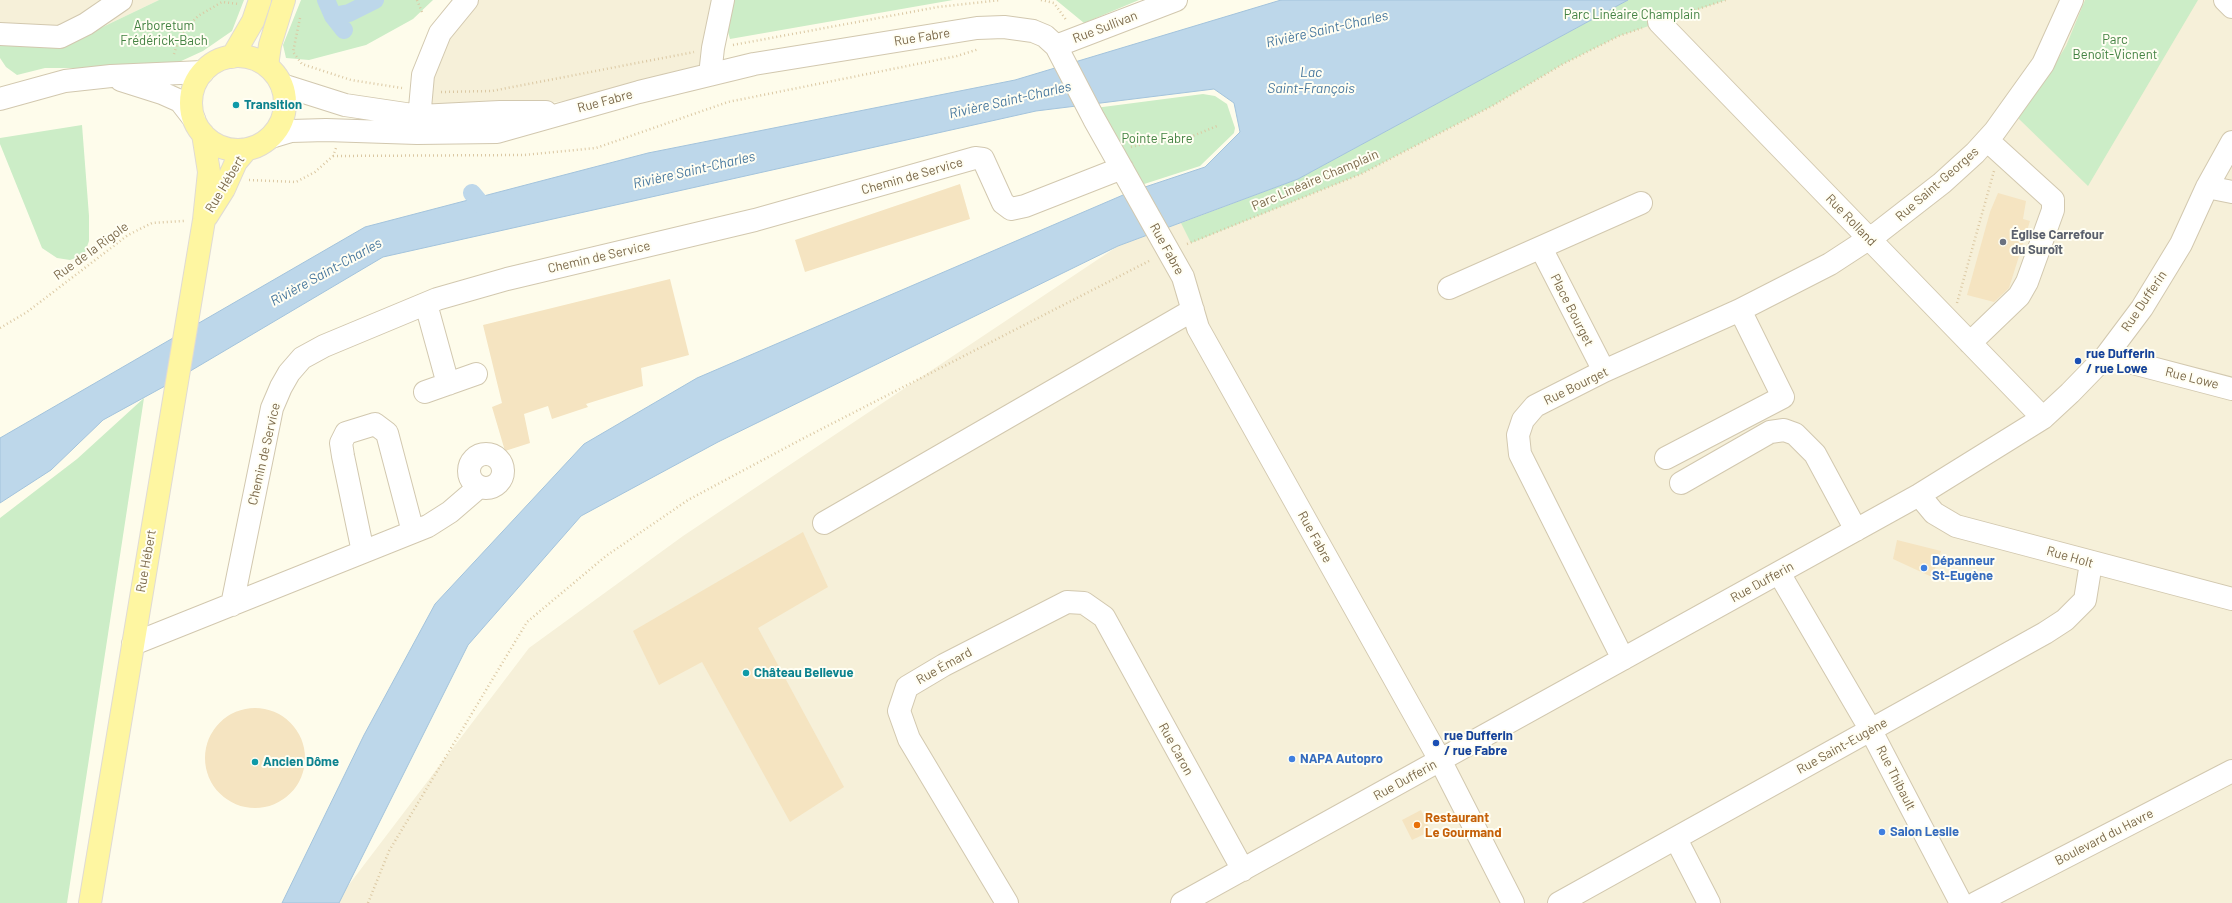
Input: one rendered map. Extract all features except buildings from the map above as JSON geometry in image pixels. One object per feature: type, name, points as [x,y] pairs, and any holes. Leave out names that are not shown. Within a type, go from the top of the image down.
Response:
[{"type":"main road","points":[[232,57],[249,28],[259,4]]},
{"type":"main road","points":[[268,66],[270,45],[291,10]]},
{"type":"main road","points":[[232,57],[244,57],[256,60],[268,66],[282,85],[285,99],[284,113],[279,126],[271,137],[260,145],[247,149],[235,150],[212,142],[198,126],[192,94],[196,82],[203,72],[221,59],[232,57]]},
{"type":"main road","name":"Rue Hébert","points":[[90,903],[204,220],[209,172],[198,126]]},
{"type":"main road","name":"Rue Hébert","points":[[204,220],[224,189],[236,162],[247,149]]},
{"type":"street","points":[[0,34],[60,37],[86,24],[121,0]]},
{"type":"street","points":[[418,125],[423,75],[440,34],[467,0]]},
{"type":"street","points":[[710,75],[713,48],[723,0]]},
{"type":"street","name":"Rue Sullivan","points":[[1056,46],[1176,0]]},
{"type":"street","name":"Rue Saint-Georges","points":[[1869,239],[1993,145],[2042,64],[2072,0]]},
{"type":"street","points":[[2226,0],[2232,7]]},
{"type":"street","name":"Rue Rolland","points":[[1659,22],[2042,418]]},
{"type":"street","name":"Rue Fabre","points":[[271,137],[298,130],[418,125],[500,112],[562,113],[754,64],[977,28],[1004,27],[1034,31],[1045,36],[1056,46],[1094,119],[1183,277],[1198,328],[1440,760],[1513,903]]},
{"type":"street","points":[[0,99],[65,81],[111,76],[203,72]]},
{"type":"street","points":[[111,76],[162,93],[180,101],[198,126]]},
{"type":"street","name":"Rue Fabre","points":[[282,85],[345,105],[418,125]]},
{"type":"street","name":"Rue Dufferin","points":[[1182,903],[1919,495],[2042,418],[2070,394],[2106,356],[2142,308],[2181,244],[2207,187],[2232,142]]},
{"type":"street","points":[[1970,343],[2019,296],[2027,282],[2054,210],[2053,200],[1993,145]]},
{"type":"street","name":"Chemin de Service","points":[[232,605],[272,408],[280,387],[302,358],[324,346],[426,304],[507,279],[755,220],[975,158],[983,159],[1003,203],[1011,208],[1025,206],[1122,168]]},
{"type":"street","points":[[2207,187],[2232,192]]},
{"type":"street","points":[[1449,288],[1641,203]]},
{"type":"street","name":"Rue Bourget","points":[[1623,659],[1520,454],[1518,436],[1523,420],[1535,406],[1604,372],[1740,310],[1830,264],[1869,239]]},
{"type":"street","name":"Place Bourget","points":[[1541,248],[1604,372]]},
{"type":"street","points":[[426,304],[448,384]]},
{"type":"street","points":[[824,523],[1192,310]]},
{"type":"street","points":[[1666,458],[1783,397],[1740,310]]},
{"type":"street","name":"Rue Lowe","points":[[2106,356],[2232,389]]},
{"type":"street","points":[[425,392],[476,374]]},
{"type":"street","points":[[364,552],[342,456],[342,443],[346,433],[375,424],[387,432],[413,532]]},
{"type":"street","points":[[1681,483],[1770,432],[1784,430],[1795,434],[1815,454],[1856,530]]},
{"type":"street","points":[[133,644],[428,526],[450,512],[479,487]]},
{"type":"street","name":"Rue Holt","points":[[1919,495],[1934,512],[1956,526],[2091,563],[2232,599]]},
{"type":"street","name":"Rue Saint-Eugène","points":[[1559,903],[2066,620],[2085,600],[2091,563]]},
{"type":"street","name":"Rue Thibault","points":[[1779,573],[1871,730],[1961,903]]},
{"type":"street","name":"Rue Émard","points":[[1007,903],[909,739],[899,711],[908,687],[944,665],[1067,602],[1084,603],[1104,617],[1109,628]]},
{"type":"street","name":"Rue Caron","points":[[1109,628],[1242,870]]},
{"type":"street","name":"Boulevard du Havre","points":[[1976,903],[2232,771]]},
{"type":"street","points":[[1676,839],[1709,903]]},
{"type":"path","points":[[417,0],[422,12]]},
{"type":"path","name":"Rue Fabre","points":[[291,10],[293,52],[302,64],[351,80],[422,91],[463,92],[492,90],[938,7],[1001,0]]},
{"type":"path","name":"Parc Linéaire Champlain","points":[[368,903],[390,852],[527,622],[606,556],[688,500],[1165,245],[1361,174],[1494,105],[1563,64],[1619,36],[1726,0]]},
{"type":"path","points":[[173,57],[180,35],[198,16],[222,2],[259,4]]},
{"type":"path","points":[[333,156],[524,155],[596,148],[728,102],[957,56],[984,47]]},
{"type":"path","points":[[1122,168],[1169,138],[1188,138],[1217,126]]},
{"type":"path","points":[[1951,323],[1993,145]]},
{"type":"path","name":"Rue de la Rigole","points":[[0,328],[27,312],[128,235],[152,223],[204,220]]},
{"type":"shaded area","points":[[0,0],[159,0],[65,45],[0,45]]},
{"type":"shaded area","points":[[467,0],[723,0],[710,75],[500,112],[419,116],[423,75]]},
{"type":"shaded area","points":[[1628,0],[2232,0],[2232,903],[335,903],[529,648],[683,536],[1118,246],[1298,179]]},
{"type":"green space","name":"Arboretum Frédérick-Bach","points":[[159,0],[244,0],[232,31],[203,51],[166,68],[45,68],[17,75],[6,67],[0,58],[0,45],[65,45]]},
{"type":"green space","points":[[301,0],[433,0],[413,19],[366,45],[309,60],[286,58],[283,45]]},
{"type":"green space","points":[[732,0],[953,0],[730,39],[725,21]]},
{"type":"green space","points":[[1056,0],[1139,0],[1084,23]]},
{"type":"green space","name":"Parc Linéaire Champlain","points":[[1628,0],[1726,0],[1619,36],[1563,64],[1494,105],[1361,174],[1191,243],[1181,223],[1298,179]]},
{"type":"green space","name":"Parc Benoît-Vicnent","points":[[2085,0],[2198,0],[2088,186],[2018,118],[2045,80],[2066,46]]},
{"type":"green space","name":"Pointe Fabre","points":[[1203,94],[1215,96],[1227,104],[1235,128],[1234,133],[1200,166],[1138,186],[1095,108]]},
{"type":"green space","points":[[82,125],[89,216],[89,241],[84,255],[70,260],[57,258],[42,248],[0,144],[0,138]]},
{"type":"green space","points":[[144,398],[67,903],[0,903],[0,518],[77,459]]},
{"type":"water","name":"Lac Saint-François","points":[[1281,0],[1628,0],[1298,179],[1118,246],[718,442],[581,516],[468,645],[339,903],[282,903],[364,735],[435,604],[584,444],[697,378],[1130,192],[1205,167],[1240,132],[1234,103],[1214,89],[1036,111],[383,257],[165,386],[103,420],[51,470],[0,503],[0,438],[365,227],[648,153],[1015,80]]},
{"type":"waterway","points":[[326,0],[333,16],[344,30]]},
{"type":"waterway","points":[[333,16],[349,13],[375,0]]},
{"type":"waterway","points":[[472,193],[491,216]]},
{"type":"place","name":"Transition","points":[[236,105]]},
{"type":"place","name":"Église Carrefour du Suroît","points":[[2003,242]]},
{"type":"place","name":"rue Dufferin / rue Lowe","points":[[2078,361]]},
{"type":"place","name":"Dépanneur St-Eugène","points":[[1924,568]]},
{"type":"place","name":"Château Bellevue","points":[[746,673]]},
{"type":"place","name":"rue Dufferin / rue Fabre","points":[[1436,743]]},
{"type":"place","name":"NAPA Autopro","points":[[1292,759]]},
{"type":"place","name":"Ancien Dôme","points":[[255,762]]},
{"type":"place","name":"Restaurant Le Gourmand","points":[[1417,825]]},
{"type":"place","name":"Salon Leslie","points":[[1882,832]]},
{"type":"water label","name":"Rivière Saint-Charles","points":[[1327,29]]},
{"type":"water label","name":"Rivière Saint-Charles","points":[[1010,100]]},
{"type":"water label","name":"Rivière Saint-Charles","points":[[694,170]]},
{"type":"water label","name":"Rivière Saint-Charles","points":[[326,272]]}]
